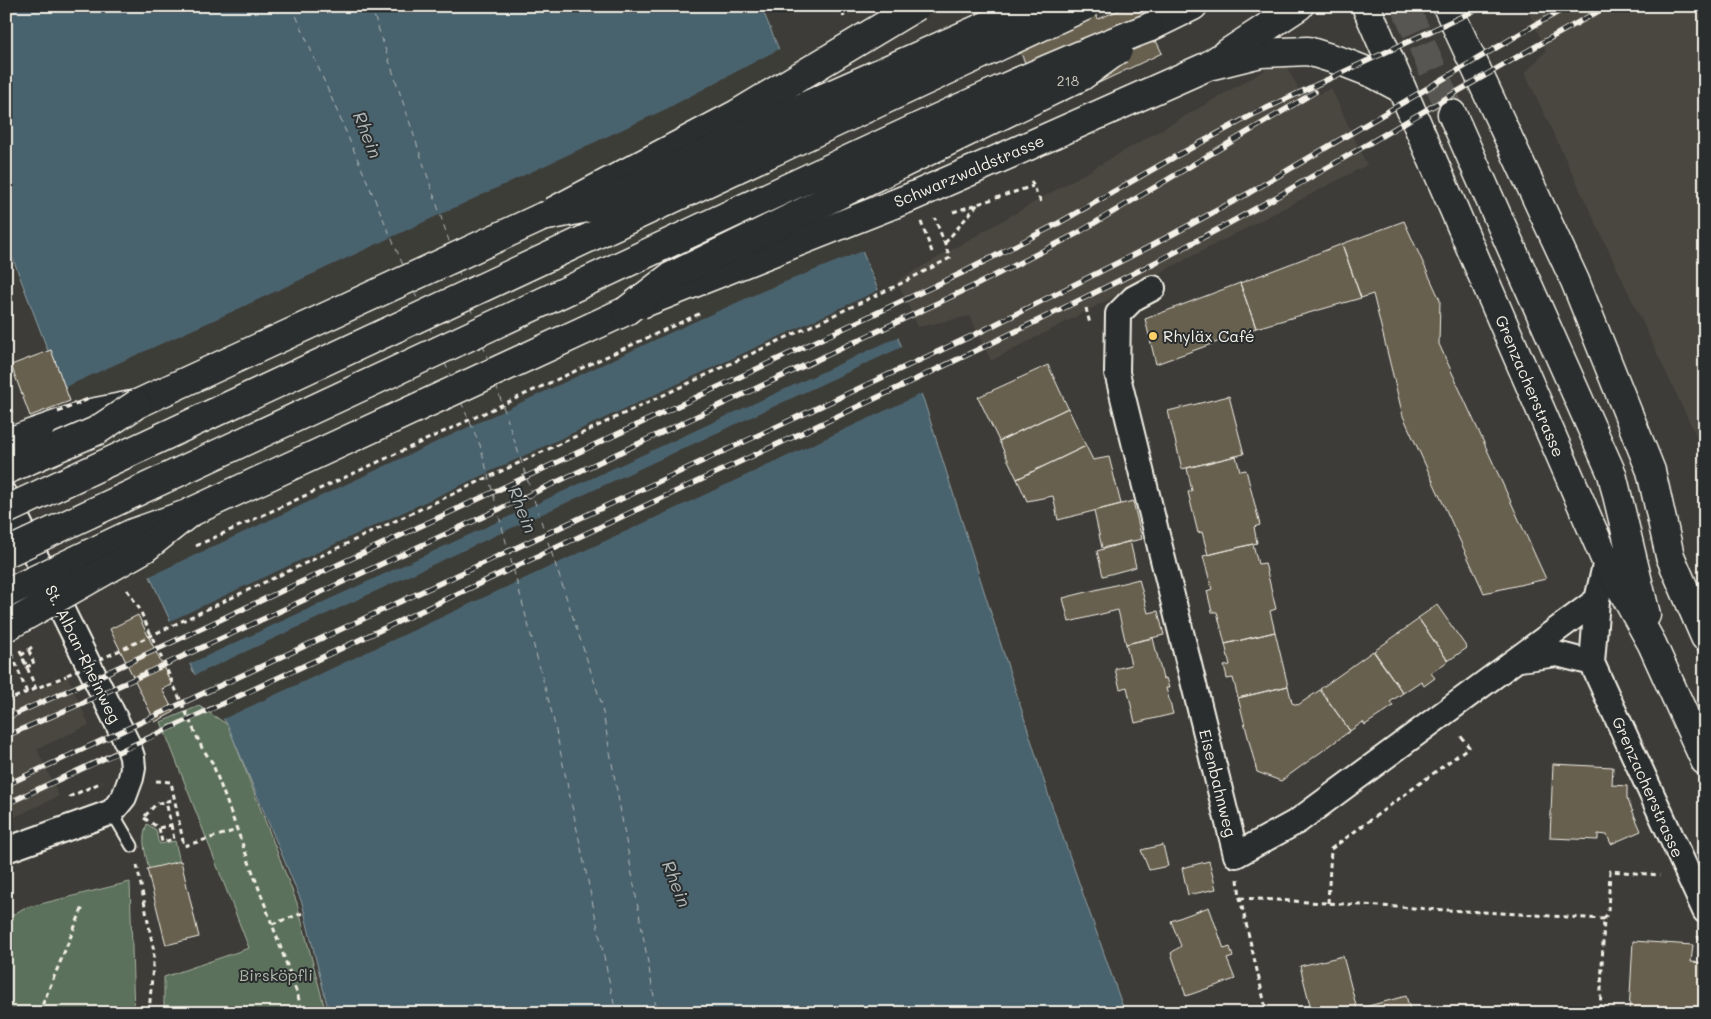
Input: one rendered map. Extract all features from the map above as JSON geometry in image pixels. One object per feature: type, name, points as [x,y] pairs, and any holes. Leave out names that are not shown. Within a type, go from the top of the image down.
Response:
[{"type":"main road","points":[[6,470],[96,431],[137,404],[542,217],[737,114],[917,6]]},
{"type":"main road","points":[[542,217],[592,206],[803,107],[1031,6]]},
{"type":"main road","points":[[6,510],[1085,6]]},
{"type":"main road","points":[[6,553],[1074,56],[1148,28],[1193,6]]},
{"type":"main road","name":"Schwarzwaldstrasse","points":[[626,311],[909,198],[1208,66],[1299,6]]},
{"type":"main road","name":"Grenzacherstrasse","points":[[1366,6],[1606,561],[1652,644],[1705,761]]},
{"type":"main road","points":[[1447,6],[1575,281],[1651,471],[1670,556],[1705,637]]},
{"type":"main road","points":[[7,593],[133,533],[188,513],[626,311],[670,277],[1082,76],[1148,28]]},
{"type":"main road","points":[[1208,66],[1261,53],[1308,51],[1343,62],[1402,89]]},
{"type":"main road","points":[[1452,114],[1612,474],[1640,584],[1652,644]]},
{"type":"main road","points":[[6,443],[91,412],[137,404]]},
{"type":"main road","points":[[1612,474],[1670,556]]},
{"type":"main road","points":[[11,640],[145,548],[188,513]]},
{"type":"street","name":"Eisenbahnweg","points":[[1153,288],[1134,298],[1118,314],[1117,374],[1236,854],[1298,821],[1597,600]]},
{"type":"street","name":"St. Alban-Rheinweg","points":[[6,496],[128,745],[133,768],[131,778],[124,797],[112,812]]},
{"type":"street","points":[[1597,600],[1606,561]]},
{"type":"street","name":"Grenzacherstrasse","points":[[1597,600],[1592,663],[1705,911]]},
{"type":"street","points":[[1518,659],[1557,654],[1592,663]]},
{"type":"street","points":[[6,850],[112,812]]},
{"type":"lane","points":[[112,812],[132,846]]},
{"type":"path","points":[[1031,181],[1042,204]]},
{"type":"path","points":[[945,244],[979,204],[1033,186]]},
{"type":"path","points":[[6,701],[67,676],[898,285],[950,258],[935,218]]},
{"type":"path","points":[[920,223],[929,220]]},
{"type":"path","points":[[6,275],[13,272]]},
{"type":"path","points":[[193,547],[708,310]]},
{"type":"path","points":[[6,330],[12,346]]},
{"type":"path","points":[[11,640],[26,667],[34,664],[27,645]]},
{"type":"path","points":[[11,640],[27,692]]},
{"type":"path","points":[[35,644],[22,656],[36,689]]},
{"type":"path","points":[[1328,903],[1330,849],[1469,747],[1444,714]]},
{"type":"path","points":[[202,748],[212,762],[298,996],[302,1013]]},
{"type":"path","points":[[149,1013],[154,952],[132,846],[137,842],[139,824],[156,804],[175,799]]},
{"type":"path","points":[[144,818],[159,828],[162,842],[174,840],[166,802]]},
{"type":"path","points":[[176,807],[184,846],[237,830]]},
{"type":"path","points":[[159,828],[171,825]]},
{"type":"path","points":[[1236,854],[1240,898],[1267,1013]]},
{"type":"path","points":[[1600,1013],[1604,919],[1608,912],[1610,871],[1660,875],[1666,879]]},
{"type":"path","points":[[1240,898],[1604,919]]},
{"type":"path","points":[[39,1013],[83,907]]},
{"type":"path","points":[[272,924],[306,912]]},
{"type":"path","points":[[1697,934],[1705,952]]},
{"type":"shaded area","points":[[1526,6],[1705,6],[1705,455],[1525,73],[1546,51]]},
{"type":"shaded area","points":[[1283,60],[1305,101],[1331,88],[1367,165],[991,361],[970,316],[918,327],[897,281]]},
{"type":"shaded area","points":[[68,677],[89,725],[37,749],[59,796],[6,821],[6,704]]},
{"type":"green space","name":"Birsköpfli","points":[[199,706],[228,725],[297,903],[326,1013],[164,1013],[164,977],[249,948],[161,722]]},
{"type":"green space","points":[[147,824],[156,830],[160,844],[175,841],[180,862],[149,870],[144,841]]},
{"type":"green space","points":[[130,882],[134,1013],[6,1013],[6,919],[24,908]]},
{"type":"water","name":"Rhein","points":[[6,6],[761,6],[924,401],[1052,806],[1125,1013],[329,1013],[302,903],[228,726],[193,671],[70,401],[51,350],[48,351],[10,251],[6,253]]},
{"type":"pier","points":[[781,48],[865,250],[765,290],[676,330],[148,577],[63,388],[225,315],[666,109]]},
{"type":"pier","points":[[881,289],[900,336],[187,665],[168,622]]},
{"type":"pier","points":[[904,346],[923,393],[221,720],[193,676]]},
{"type":"building","points":[[999,6],[1091,6],[1098,19],[1124,8],[1123,6],[1139,6],[1162,53],[1046,108]]},
{"type":"building","points":[[1404,221],[1440,300],[1439,344],[1546,579],[1484,593],[1403,416],[1373,294],[1361,298],[1342,244]]},
{"type":"building","points":[[1342,244],[1361,298],[1256,328],[1240,283]]},
{"type":"building","points":[[1240,283],[1256,328],[1156,364],[1145,319]]},
{"type":"building","points":[[51,350],[70,401],[30,416],[11,365]]},
{"type":"building","points":[[1048,365],[1068,408],[999,441],[978,397]]},
{"type":"building","points":[[1229,396],[1244,454],[1182,469],[1168,411]]},
{"type":"building","points":[[1068,408],[1086,446],[1017,479],[999,441]]},
{"type":"building","points":[[1086,446],[1093,460],[1109,457],[1121,504],[1058,520],[1053,496],[1027,501],[1017,479]]},
{"type":"building","points":[[1236,456],[1240,471],[1246,470],[1260,525],[1254,527],[1257,543],[1208,555],[1202,532],[1198,533],[1188,492],[1192,491],[1187,468]]},
{"type":"building","points":[[1133,501],[1142,539],[1102,548],[1094,511]]},
{"type":"building","points":[[1130,541],[1136,567],[1103,576],[1097,551]]},
{"type":"building","points":[[1253,544],[1258,564],[1265,563],[1276,609],[1270,611],[1275,632],[1225,644],[1217,612],[1212,612],[1207,591],[1212,589],[1203,556]]},
{"type":"building","points":[[1139,579],[1148,613],[1158,611],[1164,635],[1126,644],[1118,610],[1069,622],[1063,598]]},
{"type":"building","points":[[1437,605],[1467,648],[1448,661],[1418,618]]},
{"type":"building","points":[[138,615],[172,685],[162,689],[174,712],[155,722],[110,629]]},
{"type":"building","points":[[1419,619],[1448,661],[1431,673],[1435,678],[1424,686],[1421,681],[1403,693],[1374,651]]},
{"type":"building","points":[[1275,632],[1288,686],[1238,698],[1233,678],[1227,679],[1224,666],[1230,665],[1225,644]]},
{"type":"building","points":[[1153,638],[1163,679],[1166,678],[1169,688],[1166,688],[1173,714],[1135,723],[1127,687],[1120,689],[1115,669],[1131,665],[1126,644]]},
{"type":"building","points":[[1373,651],[1403,693],[1390,702],[1393,706],[1365,725],[1363,722],[1350,731],[1320,689]]},
{"type":"building","points":[[1288,686],[1292,703],[1298,705],[1320,690],[1350,731],[1281,781],[1257,772],[1238,698]]},
{"type":"building","points":[[1553,764],[1613,767],[1612,785],[1627,786],[1627,798],[1641,831],[1611,844],[1607,835],[1598,834],[1598,840],[1550,838]]},
{"type":"building","points":[[1163,845],[1168,866],[1149,870],[1141,850]]},
{"type":"building","points":[[181,861],[199,937],[166,945],[147,869]]},
{"type":"building","points":[[1209,861],[1216,889],[1188,895],[1182,868]]},
{"type":"building","points":[[1209,907],[1224,949],[1230,947],[1233,957],[1227,959],[1235,979],[1186,996],[1171,953],[1181,946],[1171,921]]},
{"type":"building","points":[[1633,941],[1693,945],[1691,962],[1705,963],[1705,1013],[1678,1011],[1678,1013],[1629,1013]]},
{"type":"building","points":[[1343,956],[1357,1009],[1406,996],[1411,1013],[1312,1013],[1300,966]]},
{"type":"ferry route","points":[[292,6],[403,265]]},
{"type":"ferry route","points":[[371,6],[450,244]]},
{"type":"ferry route","points":[[458,269],[462,282]]},
{"type":"ferry route","points":[[414,292],[419,302]]},
{"type":"ferry route","points":[[470,307],[475,320]]},
{"type":"ferry route","points":[[429,326],[434,339]]},
{"type":"ferry route","points":[[483,345],[488,360]]},
{"type":"ferry route","points":[[445,363],[451,378]]},
{"type":"ferry route","points":[[496,385],[601,702],[657,1013]]},
{"type":"ferry route","points":[[461,402],[480,445],[553,717],[616,1013]]},
{"type":"tunnel","points":[[1405,6],[1452,114]]},
{"type":"railway","points":[[6,718],[962,273],[1057,224],[1252,115],[1484,6]]},
{"type":"railway","points":[[6,785],[978,333],[1147,248],[1249,193],[1569,6]]},
{"type":"railway","points":[[6,804],[840,415],[1092,294],[1212,233],[1608,6]]},
{"type":"railway","points":[[6,736],[80,704],[491,513],[978,284],[1076,234],[1315,92]]},
{"type":"place","name":"Rhyläx Café","points":[[1153,336]]}]
